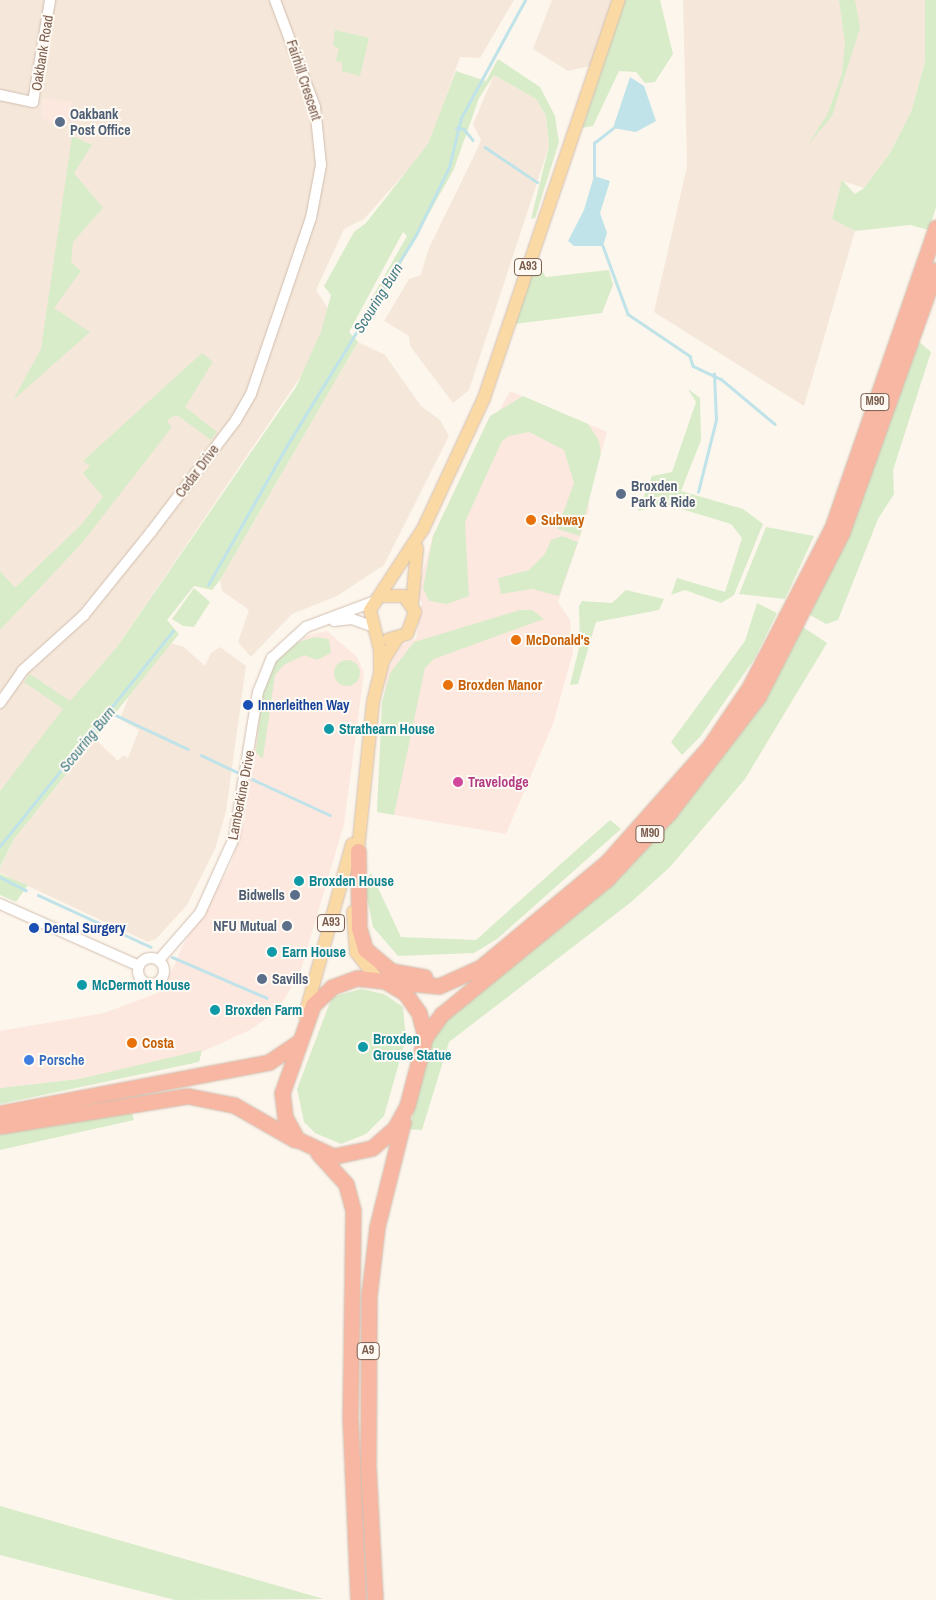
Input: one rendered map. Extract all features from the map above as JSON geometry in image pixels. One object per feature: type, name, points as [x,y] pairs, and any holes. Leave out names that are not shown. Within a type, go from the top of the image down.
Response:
[{"type":"highway","name":"M90","points":[[381,980],[430,987],[462,979],[538,922],[606,863],[659,807],[749,688],[832,528],[936,228]]},
{"type":"highway","name":"M90","points":[[425,1037],[442,1014],[607,879],[686,792],[758,697],[842,532],[936,270]]},
{"type":"highway","name":"M90","points":[[358,851],[359,928],[365,949],[391,971],[428,978],[464,968],[538,922]]},
{"type":"highway","name":"A9","points":[[358,1600],[350,1416],[352,1201],[341,1177],[309,1148],[288,1125],[282,1101],[300,1036],[313,1006],[332,987],[357,978],[381,980]]},
{"type":"highway","points":[[381,980],[416,1006],[425,1037]]},
{"type":"highway","points":[[0,1113],[269,1062],[300,1036]]},
{"type":"highway","name":"A9","points":[[375,1600],[367,1416],[371,1270],[381,1204],[425,1037]]},
{"type":"highway","name":"A9","points":[[0,1126],[188,1096],[234,1105],[309,1148],[342,1156],[372,1148],[388,1136],[407,1106]]},
{"type":"main road","name":"A93","points":[[381,980],[362,962],[353,942],[359,815],[380,669],[369,616],[378,598],[423,529],[484,398],[618,0]]},
{"type":"main road","name":"A93","points":[[380,669],[397,639],[414,624],[412,604],[413,563],[423,529]]},
{"type":"main road","points":[[378,598],[398,594],[412,604]]},
{"type":"main road","points":[[372,629],[397,639]]},
{"type":"main road","name":"A93","points":[[300,1036],[359,815]]},
{"type":"street","name":"Oakbank Road","points":[[0,96],[33,102],[50,0]]},
{"type":"street","name":"Fairhill Crescent","points":[[275,0],[318,119],[319,192]]},
{"type":"street","name":"Cedar Drive","points":[[0,703],[22,672],[84,615],[236,420],[251,394],[319,192]]},
{"type":"street","name":"Lamberkine Drive","points":[[159,960],[200,913],[219,877],[243,800],[262,679],[279,649],[306,627],[378,598]]},
{"type":"street","name":"Lamberkine Drive","points":[[306,627],[344,619],[372,629]]},
{"type":"street","points":[[0,904],[138,966]]},
{"type":"street","points":[[147,958],[159,960],[164,972],[157,982],[141,980],[138,966],[147,958]]},
{"type":"shaded area","points":[[0,0],[514,0],[480,58],[460,57],[429,146],[364,219],[344,229],[316,290],[333,316],[303,373],[117,647],[0,791]]},
{"type":"shaded area","points":[[552,0],[614,0],[590,66],[568,71],[533,49]]},
{"type":"shaded area","points":[[683,0],[925,0],[925,62],[911,112],[890,153],[864,188],[842,181],[832,219],[855,231],[804,406],[654,312],[687,166]]},
{"type":"shaded area","points":[[494,75],[536,99],[546,116],[549,146],[469,390],[453,403],[410,346],[409,336],[384,321],[409,279],[421,275],[428,250],[481,140],[473,124]]},
{"type":"shaded area","points":[[43,98],[72,102],[67,126],[47,122],[41,115]]},
{"type":"shaded area","points":[[358,342],[385,355],[421,406],[440,420],[449,436],[384,565],[337,596],[292,614],[251,657],[238,642],[249,610],[222,591],[220,580]]},
{"type":"shaded area","points":[[510,391],[607,432],[588,497],[589,510],[558,602],[570,620],[573,652],[553,724],[506,834],[377,812],[386,672],[402,645],[416,639],[422,602],[416,595],[433,536]]},
{"type":"shaded area","points":[[327,631],[357,657],[364,673],[344,824],[300,973],[278,1010],[250,1030],[204,1051],[79,1079],[0,1088],[0,1031],[104,1013],[163,991],[182,947],[230,867],[245,820],[261,698],[290,648],[308,635]]},
{"type":"shaded area","points":[[171,643],[184,647],[205,666],[211,653],[220,647],[246,666],[226,812],[215,849],[187,905],[156,939],[148,942],[0,873],[0,868],[14,839],[95,739],[118,761],[123,755],[128,758],[139,730],[120,719],[129,696]]},
{"type":"green space","points":[[625,0],[660,0],[673,54],[655,82],[645,83],[636,72],[619,71],[593,126],[582,128]]},
{"type":"green space","points":[[839,0],[855,0],[860,28],[832,116],[807,146],[827,115],[842,74],[845,43]]},
{"type":"green space","points":[[925,0],[936,0],[936,207],[929,230],[910,225],[855,231],[832,219],[842,180],[855,194],[864,188],[890,153],[911,112],[925,62]]},
{"type":"green space","points":[[335,30],[369,38],[360,76],[342,71],[342,62],[336,61],[339,48],[333,46]]},
{"type":"green space","points":[[498,59],[540,87],[555,116],[559,142],[535,218],[531,219],[549,146],[546,116],[536,99],[494,75],[479,98],[454,169],[372,315],[365,310],[407,236],[403,232],[349,332],[358,342],[220,580],[212,590],[194,586],[167,620],[179,634],[14,839],[0,867],[0,791],[63,709],[24,682],[30,674],[70,701],[117,647],[296,387],[321,332],[331,295],[324,286],[354,232],[366,223],[428,144],[456,71],[486,81]]},
{"type":"green space","points":[[72,136],[92,145],[74,173],[103,208],[73,242],[71,262],[81,271],[54,308],[90,332],[13,400],[41,349]]},
{"type":"green space","points":[[539,267],[546,277],[609,270],[613,285],[602,313],[514,324],[534,269]]},
{"type":"green space","points":[[917,340],[931,352],[893,470],[894,494],[878,519],[838,620],[826,624],[810,615]]},
{"type":"green space","points":[[202,353],[213,362],[185,407],[217,432],[211,440],[177,415],[170,418],[167,422],[172,427],[82,543],[0,630],[0,571],[15,588],[81,525],[103,497],[83,473],[90,466],[83,461]]},
{"type":"green space","points":[[688,389],[700,398],[701,440],[681,491],[743,509],[763,524],[734,595],[721,603],[685,590],[671,595],[677,578],[725,592],[742,538],[731,524],[665,504],[638,511],[652,476],[672,472],[696,402]]},
{"type":"green space","points":[[523,396],[588,424],[599,441],[601,453],[580,536],[557,529],[574,483],[564,450],[529,432],[509,436],[502,441],[465,522],[469,596],[447,604],[429,601],[423,588],[433,536],[490,416]]},
{"type":"green space","points":[[766,527],[814,536],[785,599],[739,594]]},
{"type":"green space","points":[[562,536],[578,542],[559,596],[532,589],[501,594],[498,578],[529,570],[545,554],[551,540]]},
{"type":"green space","points":[[194,588],[210,602],[194,627],[183,626],[172,619]]},
{"type":"green space","points":[[626,590],[664,599],[659,610],[596,622],[578,684],[570,685],[580,644],[579,606],[582,601],[612,603]]},
{"type":"green space","points":[[757,603],[777,613],[755,658],[700,737],[682,755],[671,742],[745,641]]},
{"type":"green space","points":[[520,610],[532,610],[544,619],[434,659],[425,668],[394,815],[377,812],[382,702],[390,673],[414,642]]},
{"type":"green space","points":[[803,627],[827,643],[745,779],[670,867],[630,903],[449,1042],[422,1130],[409,1129],[434,1031],[740,730]]},
{"type":"green space","points":[[315,637],[329,639],[331,653],[317,660],[304,655],[284,665],[275,675],[263,758],[260,757],[256,752],[263,685],[278,657],[292,644]]},
{"type":"green space","points":[[347,660],[356,664],[360,673],[356,682],[347,686],[338,682],[334,673],[338,664]]},
{"type":"green space","points":[[610,820],[621,829],[497,939],[474,953],[398,956],[373,927],[364,883],[371,873],[401,937],[476,940]]},
{"type":"green space","points":[[0,874],[28,885],[16,902],[0,895]]},
{"type":"green space","points":[[361,989],[384,994],[403,1007],[406,1038],[384,1116],[366,1134],[341,1144],[315,1133],[304,1122],[297,1089],[332,997]]},
{"type":"green space","points":[[202,1050],[199,1062],[0,1104],[0,1088],[79,1079]]},
{"type":"green space","points":[[131,1110],[134,1120],[0,1150],[0,1130]]},
{"type":"green space","points":[[0,1506],[324,1599],[175,1600],[0,1555]]},
{"type":"water","points":[[630,77],[644,86],[656,121],[636,132],[613,128]]},
{"type":"water","points":[[594,176],[610,181],[600,213],[607,233],[603,246],[574,246],[568,241],[584,210]]},
{"type":"waterway","name":"Scouring Burn","points":[[208,585],[286,447],[416,235],[449,167],[461,118],[525,0]]},
{"type":"waterway","points":[[456,128],[464,129],[473,140]]},
{"type":"waterway","points":[[594,176],[594,143],[613,128]]},
{"type":"waterway","points":[[485,147],[537,182]]},
{"type":"waterway","points":[[603,246],[628,314],[690,356],[693,366],[721,379],[775,424]]},
{"type":"waterway","points":[[698,492],[716,420],[714,374]]},
{"type":"waterway","name":"Scouring Burn","points":[[0,846],[173,631]]},
{"type":"waterway","points":[[109,712],[188,749]]},
{"type":"waterway","points":[[201,755],[239,773]]},
{"type":"waterway","points":[[252,779],[330,815]]},
{"type":"waterway","name":"Scouring Burn","points":[[0,877],[26,890]]},
{"type":"waterway","name":"Scouring Burn","points":[[38,895],[151,947]]},
{"type":"waterway","name":"Scouring Burn","points":[[172,957],[267,998]]},
{"type":"place","name":"Oakbank Post Office","points":[[60,122]]},
{"type":"place","name":"Broxden Park & Ride","points":[[621,494]]},
{"type":"place","name":"Subway","points":[[531,520]]},
{"type":"place","name":"McDonald's","points":[[516,640]]},
{"type":"place","name":"Broxden Manor","points":[[448,685]]},
{"type":"place","name":"Innerleithen Way","points":[[248,705]]},
{"type":"place","name":"Strathearn House","points":[[329,729]]},
{"type":"place","name":"Travelodge","points":[[458,782]]},
{"type":"place","name":"Broxden House","points":[[299,881]]},
{"type":"place","name":"Bidwells","points":[[295,895]]},
{"type":"place","name":"NFU Mutual","points":[[287,926]]},
{"type":"place","name":"Dental Surgery","points":[[34,928]]},
{"type":"place","name":"Earn House","points":[[272,952]]},
{"type":"place","name":"Savills","points":[[262,979]]},
{"type":"place","name":"McDermott House","points":[[82,985]]},
{"type":"place","name":"Broxden Farm","points":[[215,1010]]},
{"type":"place","name":"Costa","points":[[132,1043]]},
{"type":"place","name":"Broxden Grouse Statue","points":[[363,1047]]},
{"type":"place","name":"Porsche","points":[[29,1060]]}]
